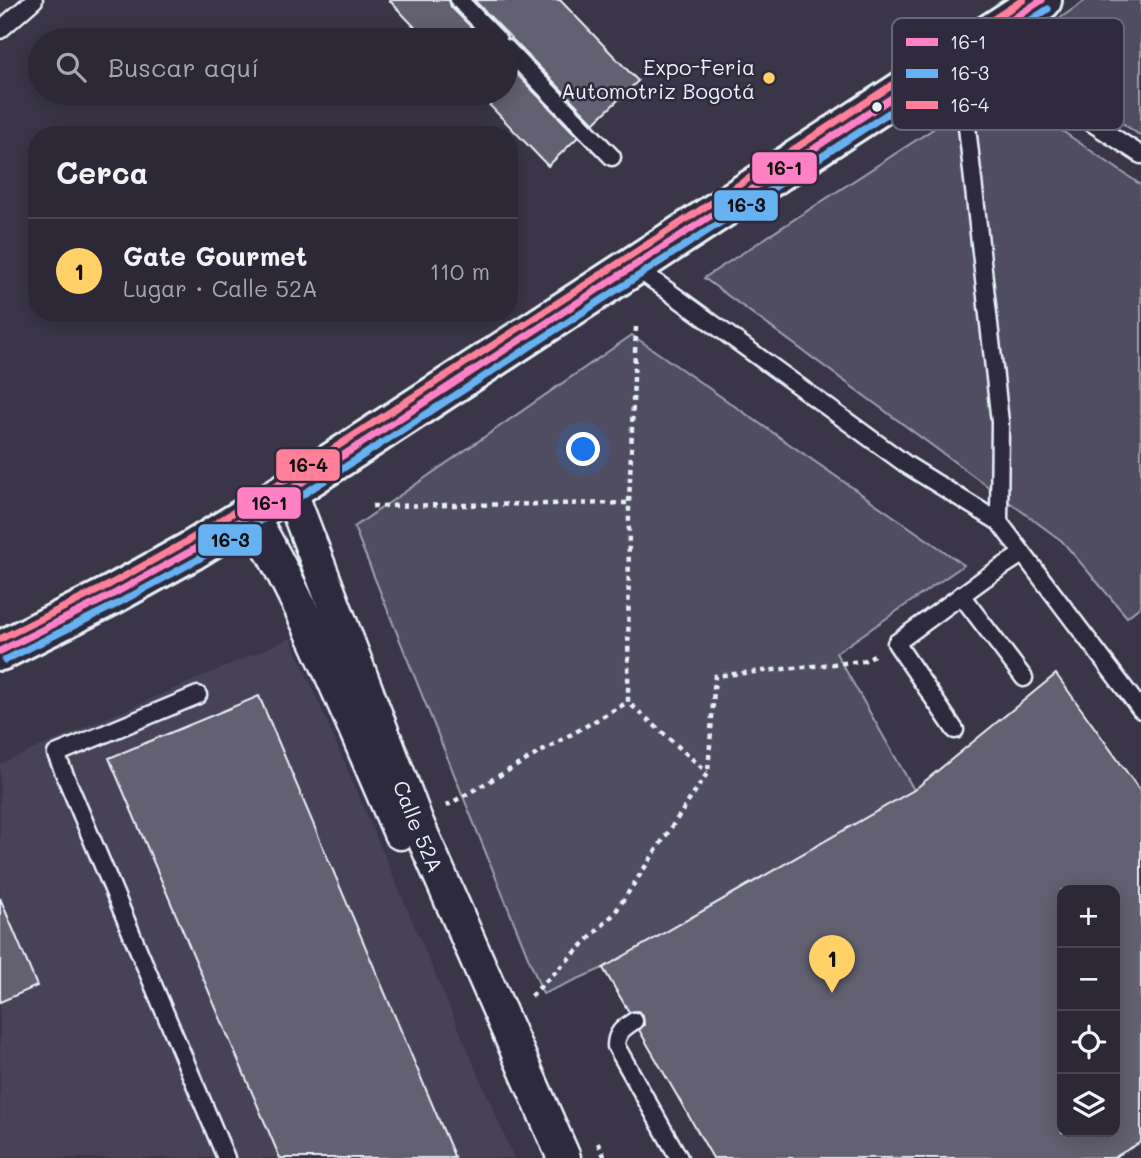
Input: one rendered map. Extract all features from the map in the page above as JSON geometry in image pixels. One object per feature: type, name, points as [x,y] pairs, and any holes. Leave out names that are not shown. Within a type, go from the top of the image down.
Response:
[{"type":"main road","points":[[1014,18],[1042,0]]},
{"type":"main road","points":[[0,651],[110,596],[191,551],[290,490],[892,98]]},
{"type":"street","name":"Calle 52A","points":[[290,490],[417,823],[564,1158]]},
{"type":"street","name":"Calle 52A","points":[[251,514],[278,562],[322,654],[542,1158]]},
{"type":"lane","points":[[0,30],[34,0]]},
{"type":"lane","points":[[459,0],[486,28]]},
{"type":"lane","points":[[518,60],[612,157]]},
{"type":"lane","points":[[973,130],[1000,422],[999,523]]},
{"type":"lane","points":[[1099,130],[1141,155]]},
{"type":"lane","points":[[634,267],[907,465],[999,523],[1141,710]]},
{"type":"lane","points":[[955,730],[896,643],[1022,554]]},
{"type":"lane","points":[[961,595],[1024,678]]},
{"type":"lane","points":[[198,695],[56,754],[226,1158]]},
{"type":"lane","points":[[634,1021],[618,1034],[616,1046],[678,1158]]},
{"type":"path","points":[[635,327],[629,503],[628,702],[708,772]]},
{"type":"path","points":[[372,506],[629,503]]},
{"type":"path","points":[[501,1014],[529,997],[614,914],[708,772],[715,676],[863,661],[896,643]]},
{"type":"path","points":[[417,823],[628,702]]},
{"type":"shaded area","points":[[1086,0],[1141,0],[1141,136],[1124,124],[1124,18],[1060,18]]},
{"type":"shaded area","points":[[932,130],[1061,130],[1141,185],[1141,606],[1127,617],[1062,541],[704,278]]},
{"type":"shaded area","points":[[632,335],[964,565],[836,653],[914,790],[603,968],[543,994],[354,527]]},
{"type":"shaded area","points":[[291,638],[514,1158],[0,1158],[0,764]]},
{"type":"building","points":[[389,0],[449,0],[451,7],[472,28],[416,28]]},
{"type":"building","points":[[474,0],[560,0],[638,81],[594,123],[518,45],[518,28],[501,28]]},
{"type":"building","points":[[518,75],[578,137],[548,166],[518,135],[518,126],[510,126],[490,105],[518,105]]},
{"type":"building","points":[[1056,674],[1141,792],[1141,1142],[1113,1158],[713,1158],[639,1030],[644,1025],[643,1016],[638,1011],[629,1012],[603,968],[914,790]]},
{"type":"building","points":[[259,696],[455,1158],[280,1158],[109,758]]},
{"type":"building","points":[[0,898],[37,986],[0,1002]]},
{"type":"transit line","name":"16-4","points":[[995,18],[1023,0]]},
{"type":"transit line","name":"16-1","points":[[1014,18],[1042,0]]},
{"type":"transit line","name":"16-3","points":[[1034,18],[1048,9]]},
{"type":"transit line","name":"16-4","points":[[0,639],[105,587],[186,542],[892,85]]},
{"type":"transit line","name":"16-1","points":[[0,651],[110,596],[191,551],[290,490],[892,98]]},
{"type":"transit line","name":"16-3","points":[[5,660],[197,560],[296,499],[892,111]]},
{"type":"place","name":"Expo-Feria Automotriz Bogotá","points":[[769,78]]},
{"type":"place","name":"Gate Gourmet","points":[[832,993]]}]
